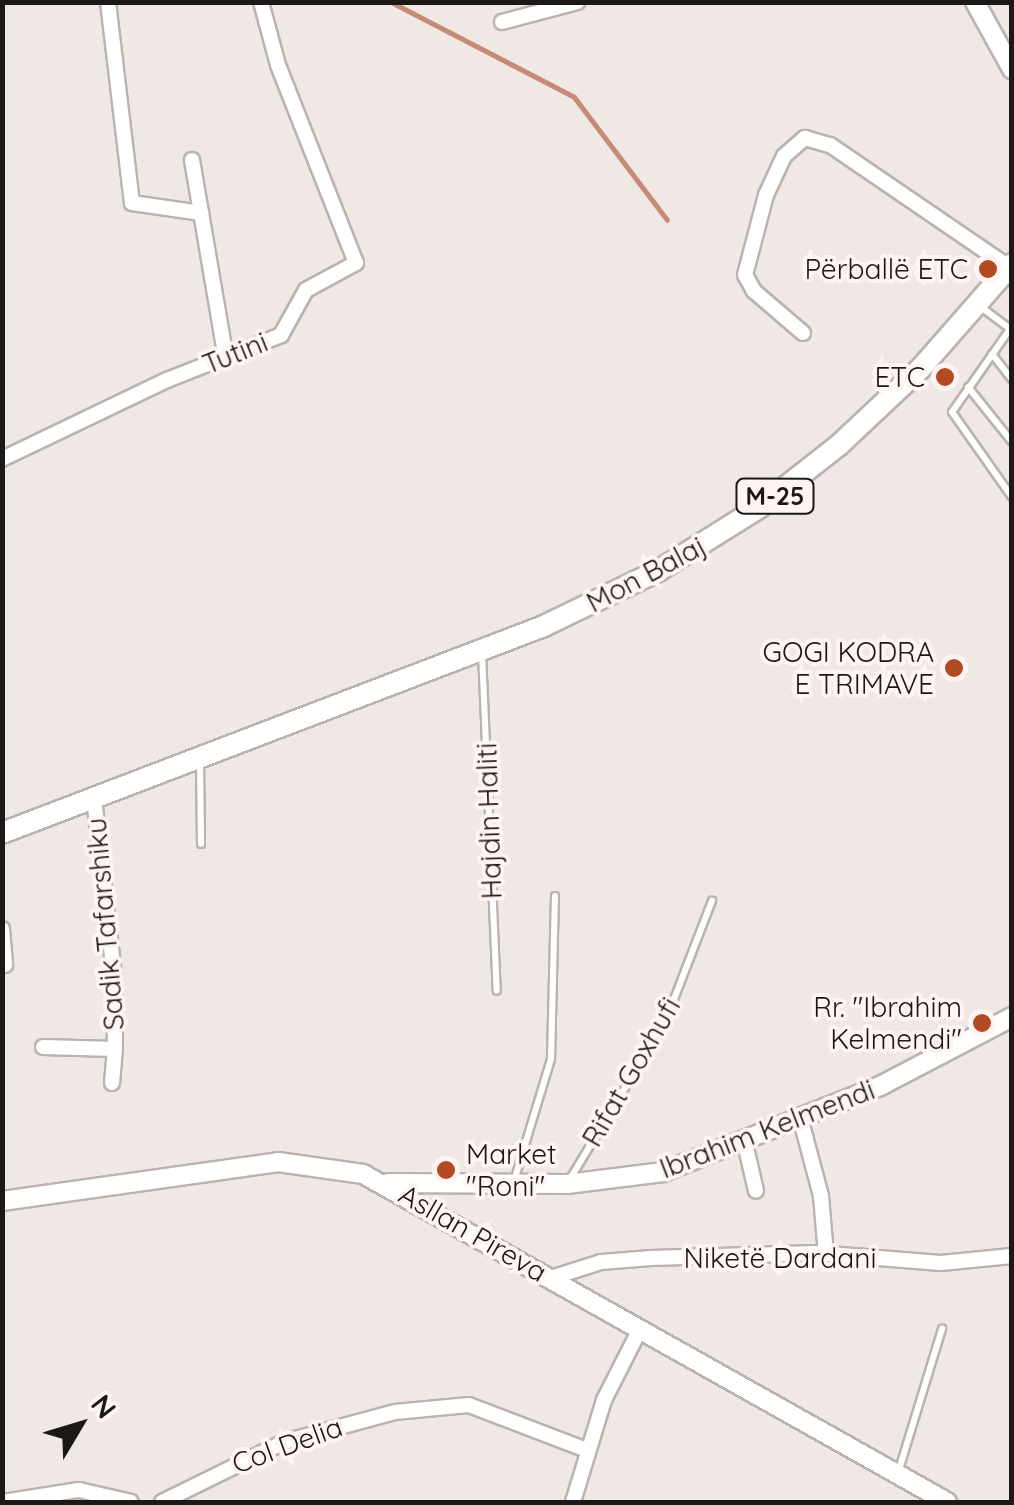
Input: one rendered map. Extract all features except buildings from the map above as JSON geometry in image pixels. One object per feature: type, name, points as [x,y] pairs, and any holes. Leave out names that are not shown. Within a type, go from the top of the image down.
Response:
[{"type":"main road","name":"Mon Balaj","points":[[2,832],[482,652],[658,571],[796,481],[920,368],[1010,266]]},
{"type":"street","points":[[108,2],[132,203],[201,213]]},
{"type":"street","name":"Tutini","points":[[2,459],[280,335],[306,290],[356,264],[278,64],[262,2]]},
{"type":"street","points":[[502,22],[578,2]]},
{"type":"street","points":[[975,2],[1012,68]]},
{"type":"street","points":[[803,333],[754,292],[746,274],[766,194],[784,156],[805,138],[830,145],[1010,266]]},
{"type":"street","points":[[192,160],[226,358]]},
{"type":"street","name":"Sadik Tafarshiku","points":[[94,799],[112,943],[112,1083]]},
{"type":"street","points":[[2,929],[6,964]]},
{"type":"street","name":"Ibrahim Kelmendi","points":[[387,1183],[567,1184],[663,1172],[880,1086],[1010,1024]]},
{"type":"street","name":"Sadik Tafarshiku","points":[[42,1048],[115,1049]]},
{"type":"street","points":[[800,1117],[822,1196],[826,1254]]},
{"type":"street","points":[[744,1139],[756,1192]]},
{"type":"street","name":"Asllan Pireva","points":[[2,1201],[278,1162],[340,1167],[387,1183],[896,1479],[947,1502]]},
{"type":"street","name":"Niketë Dardani","points":[[551,1278],[622,1260],[826,1254],[941,1263],[1012,1256]]},
{"type":"street","points":[[573,1502],[587,1450],[638,1331]]},
{"type":"street","name":"Col Delia","points":[[162,1502],[284,1442],[373,1414],[469,1404],[587,1450]]},
{"type":"street","points":[[4,1502],[79,1490],[132,1502]]},
{"type":"lane","points":[[978,305],[1011,330],[968,387],[954,420],[1012,497]]},
{"type":"lane","points":[[992,354],[1012,380]]},
{"type":"lane","points":[[968,387],[1012,442]]},
{"type":"lane","name":"Hajdin Haliti","points":[[482,652],[497,991]]},
{"type":"lane","points":[[200,758],[201,844]]},
{"type":"lane","points":[[514,1182],[551,1059],[555,896]]},
{"type":"lane","name":"Rifat Goxhufi","points":[[567,1184],[666,1020],[712,902]]},
{"type":"lane","points":[[896,1479],[942,1329]]},
{"type":"waterway","points":[[391,2],[574,97],[667,220]]},
{"type":"place","name":"Përballë ETC","points":[[988,269]]},
{"type":"place","name":"ETC","points":[[945,377]]},
{"type":"place","name":"GOGI KODRA E TRIMAVE","points":[[954,668]]},
{"type":"place","name":"Rr. \"Ibrahim Kelmendi\"","points":[[982,1023]]},
{"type":"place","name":"Market \"Roni\"","points":[[446,1170]]}]
